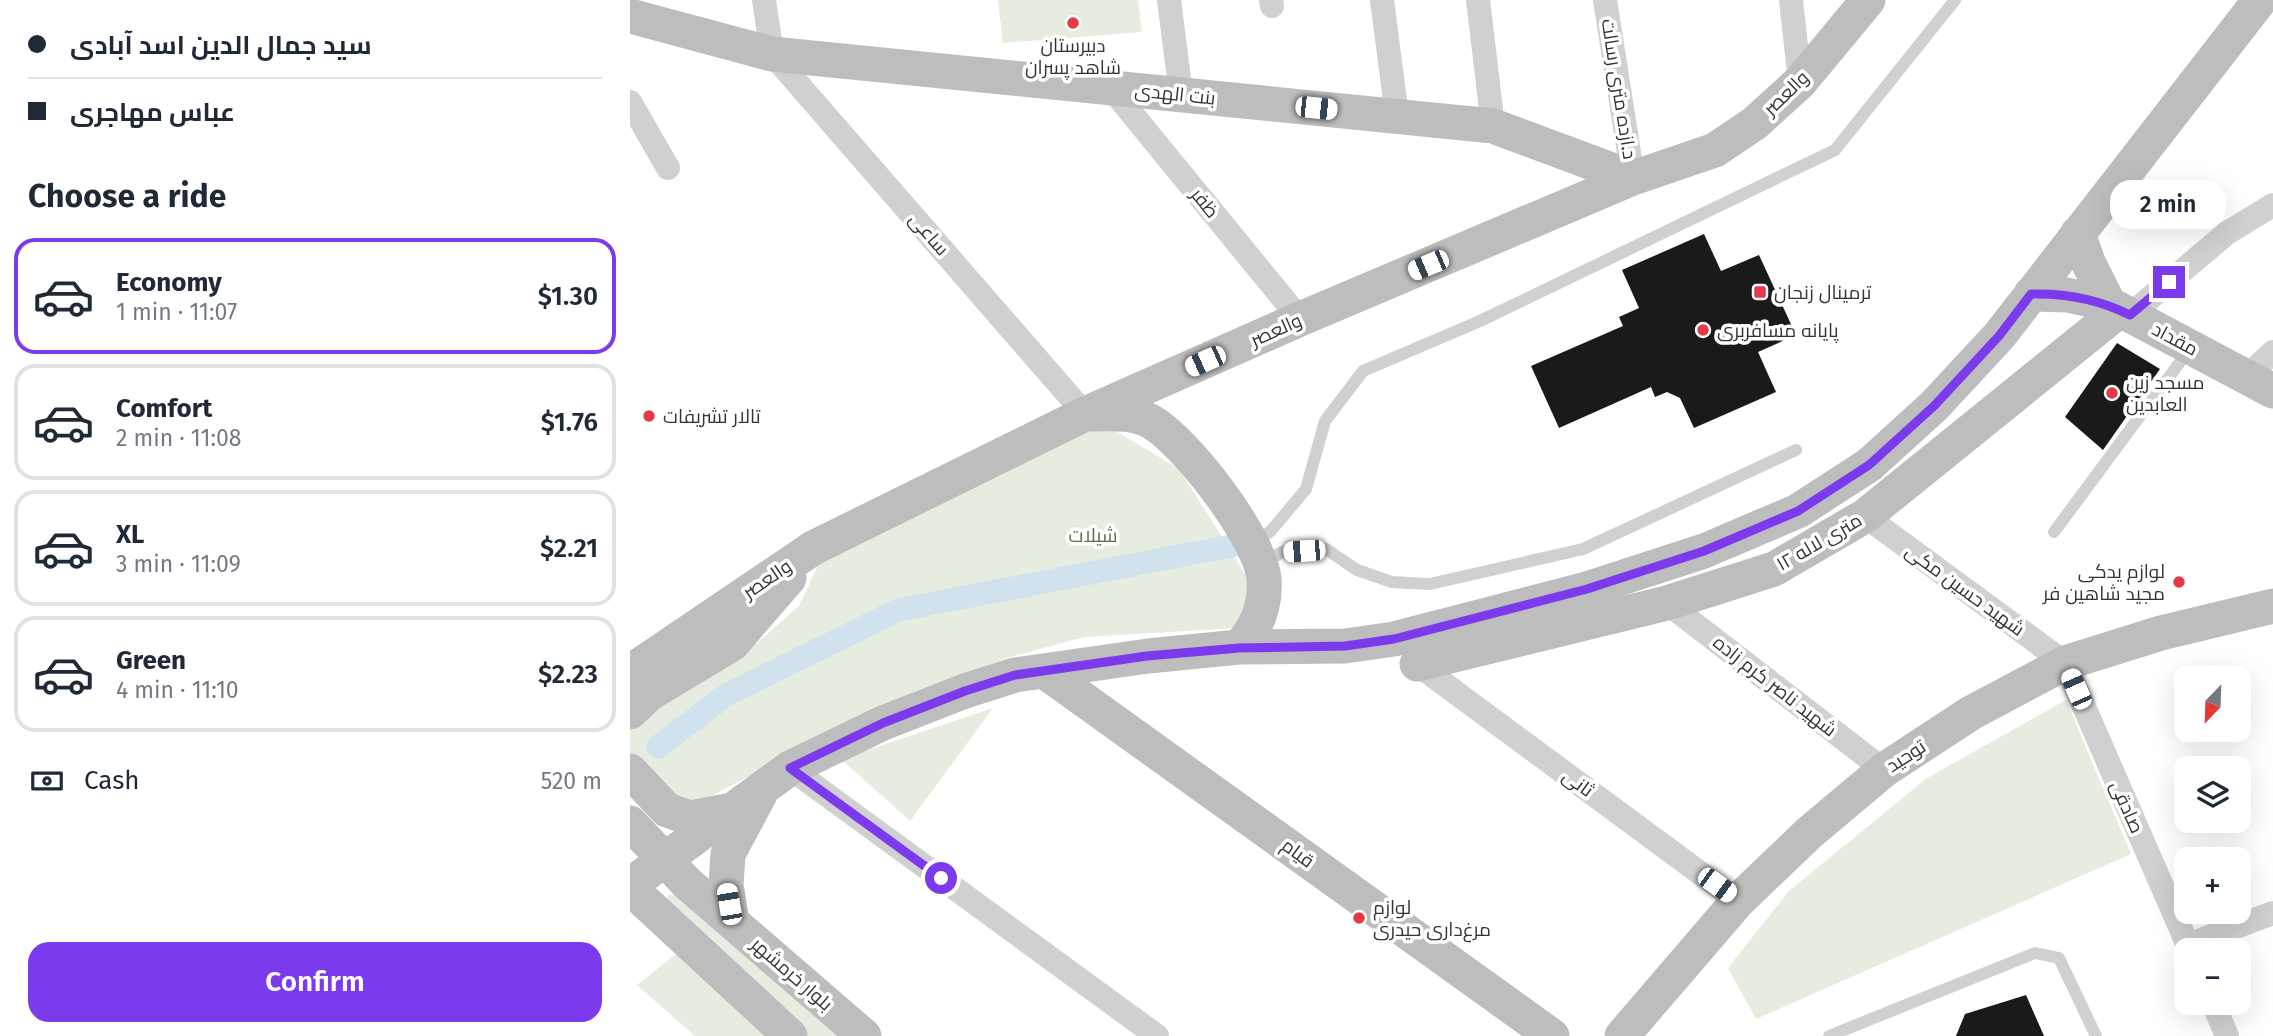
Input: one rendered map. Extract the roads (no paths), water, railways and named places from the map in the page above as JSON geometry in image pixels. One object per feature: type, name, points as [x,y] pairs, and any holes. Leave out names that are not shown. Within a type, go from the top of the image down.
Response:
[{"type":"main road","name":"والعصر","points":[[630,672],[813,548],[1085,414],[1300,319],[1633,178],[1714,150],[1755,123],[1800,82],[1868,0]]},
{"type":"main road","points":[[790,1036],[630,886],[730,810],[777,777],[883,723],[1015,675],[1147,656],[1239,648],[1345,646],[1394,639],[1587,589],[1704,551],[1798,511],[1869,465],[1934,406],[1999,336],[2262,0]]},
{"type":"main road","name":"بنت الهدی","points":[[630,16],[772,54],[1493,126],[1633,178]]},
{"type":"main road","points":[[2078,233],[2088,262],[2119,310]]},
{"type":"main road","name":"مقداد","points":[[2031,294],[2067,295],[2119,310],[2260,384]]},
{"type":"main road","name":"۱۲ متری لاله","points":[[1417,664],[1667,603],[1774,569],[1865,516],[2119,310]]},
{"type":"main road","points":[[1085,414],[1125,414],[1148,420],[1171,436],[1196,461],[1257,553],[1264,598],[1259,619],[1251,635],[1239,648]]},
{"type":"main road","points":[[630,712],[649,694],[732,644],[813,548]]},
{"type":"main road","name":"توحید","points":[[1622,1036],[1738,901],[1809,833],[1884,769],[1971,713],[2064,663],[2161,633],[2271,613]]},
{"type":"main road","name":"قیام","points":[[1044,671],[1552,1036]]},
{"type":"main road","points":[[630,771],[667,810],[690,818],[730,810]]},
{"type":"main road","points":[[732,922],[726,885],[728,854],[777,777]]},
{"type":"main road","name":"بلوار خرمشهر","points":[[630,822],[663,859],[863,1036]]},
{"type":"street","points":[[764,0],[772,54]]},
{"type":"street","points":[[1169,0],[1181,94]]},
{"type":"street","points":[[1382,0],[1397,116]]},
{"type":"street","points":[[1478,0],[1493,126]]},
{"type":"street","name":"د.ازده متری رسالت","points":[[1605,0],[1633,178]]},
{"type":"street","points":[[1791,0],[1800,82]]},
{"type":"street","name":"ساعی","points":[[772,54],[1085,414]]},
{"type":"street","name":"ظفر","points":[[1110,87],[1300,319]]},
{"type":"street","points":[[630,102],[668,168]]},
{"type":"street","points":[[2119,310],[2227,233],[2273,205]]},
{"type":"street","points":[[2260,384],[2273,352]]},
{"type":"street","name":"شهید حسین مکی","points":[[1865,516],[2064,663]]},
{"type":"street","name":"شهید ناصر کرم زاده","points":[[1667,603],[1884,769]]},
{"type":"street","name":"صادقی","points":[[2064,663],[2185,938]]},
{"type":"street","name":"ثانی","points":[[1417,664],[1738,901]]},
{"type":"street","points":[[777,777],[1157,1036]]},
{"type":"street","points":[[2213,938],[2273,913]]},
{"type":"street","points":[[2218,1015],[2227,1036]]},
{"type":"lane","points":[[1257,553],[1269,532],[1306,489],[1325,421],[1363,371],[1480,321],[1835,150],[1955,0]]},
{"type":"lane","points":[[2054,532],[2190,348]]},
{"type":"lane","points":[[1257,553],[1326,549],[1357,570],[1392,582],[1430,584],[1583,549],[1797,450]]},
{"type":"lane","points":[[1831,1036],[2035,953],[2059,958],[2095,1036]]},
{"type":"waterway","points":[[658,747],[726,695],[898,610],[1252,542]]},
{"type":"place","name":"دبیرستان شاهد پسران","points":[[1073,23]]},
{"type":"place","name":"ترمینال زنجان","points":[[1760,292]]},
{"type":"place","name":"پایانه مسافربری","points":[[1703,330]]},
{"type":"place","name":"مسجد زین العابدین","points":[[2112,393]]},
{"type":"place","name":"تالار تشریفات","points":[[649,416]]},
{"type":"place","name":"لوازم یدکی مجید شاهین فر","points":[[2179,582]]},
{"type":"place","name":"لوازم مرغ‌داری حیدری","points":[[1359,918]]},
{"type":"park label","name":"شیلات","points":[[1093,535]]}]
